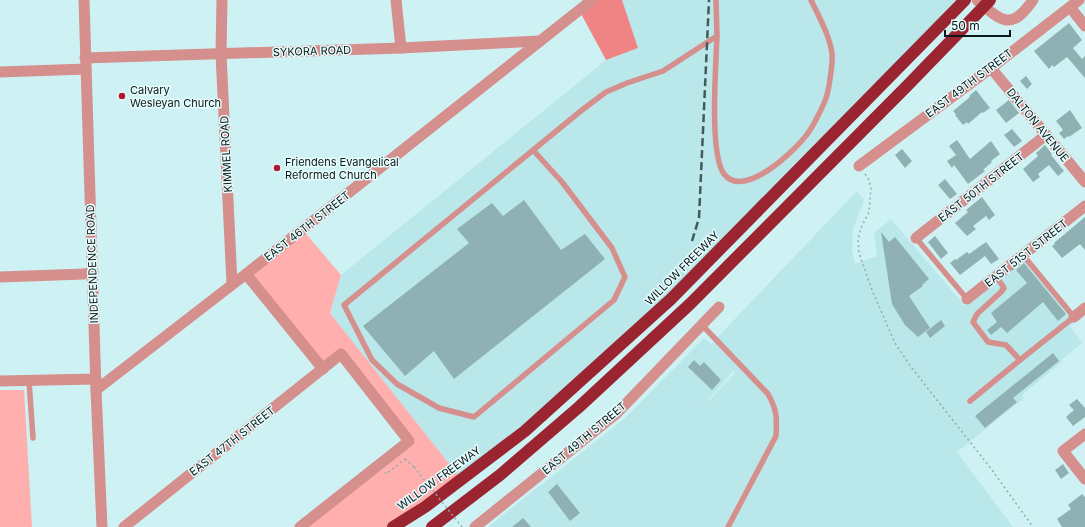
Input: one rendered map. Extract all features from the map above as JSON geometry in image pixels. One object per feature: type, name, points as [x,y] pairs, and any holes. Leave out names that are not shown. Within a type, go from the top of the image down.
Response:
[{"type":"highway","points":[[432,527],[500,475],[579,407],[690,304],[905,88],[990,0]]},
{"type":"highway","name":"WILLOW FREEWAY","points":[[394,527],[426,506],[525,431],[670,299],[961,4]]},
{"type":"street","name":"INDEPENDENCE ROAD","points":[[84,0],[96,390],[102,527]]},
{"type":"street","name":"KIMMEL ROAD","points":[[222,0],[221,54],[232,284]]},
{"type":"street","points":[[396,0],[401,48]]},
{"type":"street","name":"EAST 46TH STREET","points":[[96,390],[246,274],[592,0]]},
{"type":"street","points":[[977,0],[998,18],[1006,21],[1015,18],[1025,11],[1033,0]]},
{"type":"street","name":"EAST 49TH STREET","points":[[862,169],[1079,0]]},
{"type":"street","points":[[1070,7],[1085,26]]},
{"type":"street","name":"SYKORA ROAD","points":[[0,72],[221,54],[401,48],[540,41]]},
{"type":"street","name":"DALTON AVENUE","points":[[991,68],[1085,182]]},
{"type":"street","name":"EAST 50TH STREET","points":[[916,238],[1046,135]]},
{"type":"street","name":"EAST 51ST STREET","points":[[967,299],[1085,206]]},
{"type":"street","points":[[0,277],[84,274],[93,272]]},
{"type":"street","points":[[246,274],[324,368]]},
{"type":"street","name":"EAST 49TH STREET","points":[[477,527],[617,413],[719,307]]},
{"type":"street","points":[[1074,317],[1085,308]]},
{"type":"street","name":"EAST 47TH STREET","points":[[124,527],[341,354],[409,441],[300,527]]},
{"type":"street","points":[[0,381],[96,379]]},
{"type":"street","points":[[1085,434],[1063,451],[1085,479]]},
{"type":"lane","points":[[716,0],[717,36],[715,138],[718,159],[724,174],[734,180],[748,180],[760,175],[783,161],[808,133],[826,98],[832,54],[827,34],[810,0]]},
{"type":"lane","points":[[533,150],[562,182],[612,248],[625,277],[614,300],[474,417],[439,408],[397,384],[372,360],[344,305],[533,150],[606,92],[663,71],[717,36]]},
{"type":"lane","points":[[916,238],[967,299]]},
{"type":"lane","points":[[970,401],[1074,317],[1023,255]]},
{"type":"lane","points":[[996,276],[1004,288],[977,314],[973,322],[988,342],[1006,345],[1020,360]]},
{"type":"lane","points":[[702,325],[768,394],[775,407],[777,420],[776,436],[728,527]]},
{"type":"lane","points":[[29,380],[33,438]]},
{"type":"path","points":[[862,169],[868,178],[871,188],[870,212],[861,228],[858,239],[859,253],[872,290],[895,343],[911,367],[992,470],[1033,527]]},
{"type":"path","points":[[383,470],[386,474],[405,459],[414,467],[462,527]]},
{"type":"shaded area","points":[[592,0],[622,0],[638,48],[606,60],[579,10]]},
{"type":"shaded area","points":[[622,0],[965,0],[671,299],[461,479],[330,313],[341,275],[606,60],[638,48]]},
{"type":"shaded area","points":[[857,191],[864,200],[853,229],[852,250],[855,264],[877,256],[874,233],[891,219],[965,306],[1025,259],[1075,322],[1070,326],[1082,343],[1061,360],[1062,362],[1022,395],[1024,398],[957,452],[1013,527],[488,527],[624,419],[704,338],[711,344]],"holes":[[[733,371],[735,373],[698,412]]]},
{"type":"shaded area","points":[[302,229],[341,275],[330,313],[461,479],[393,527],[300,527],[409,441],[341,354],[323,369],[246,274]]},
{"type":"shaded area","points":[[0,390],[24,390],[32,527],[0,527]]},
{"type":"building","points":[[1069,23],[1082,40],[1073,48],[1082,59],[1085,56],[1085,78],[1067,57],[1054,67],[1052,65],[1049,69],[1034,51]]},
{"type":"building","points":[[1026,76],[1032,84],[1027,89],[1020,81]]},
{"type":"building","points":[[976,90],[990,108],[983,113],[982,112],[968,124],[967,122],[963,125],[953,111]]},
{"type":"building","points":[[1009,100],[1019,113],[1006,123],[996,110]]},
{"type":"building","points":[[1070,110],[1082,128],[1064,139],[1059,133],[1063,130],[1056,121]]},
{"type":"building","points":[[1012,129],[1022,141],[1014,147],[1004,135]]},
{"type":"building","points":[[957,140],[970,159],[991,141],[1000,154],[983,170],[985,171],[968,184],[954,165],[952,168],[947,161],[956,155],[949,146]]},
{"type":"building","points":[[1045,145],[1064,171],[1058,176],[1049,165],[1038,174],[1040,177],[1033,182],[1023,169],[1038,156],[1036,153]]},
{"type":"building","points":[[902,149],[912,161],[905,168],[895,155]]},
{"type":"building","points":[[945,179],[957,194],[950,199],[938,185]]},
{"type":"building","points":[[982,197],[995,215],[989,220],[986,216],[973,226],[976,229],[967,236],[955,223],[968,212],[966,210]]},
{"type":"building","points":[[524,200],[561,250],[585,234],[605,259],[454,379],[434,351],[405,376],[363,326],[469,243],[457,229],[492,203],[503,216]]},
{"type":"building","points":[[1085,217],[1085,250],[1080,244],[1062,258],[1052,246]]},
{"type":"building","points":[[881,232],[889,242],[895,237],[929,279],[922,285],[923,286],[909,296],[930,328],[918,337],[905,325],[892,304]]},
{"type":"building","points":[[935,236],[948,253],[941,259],[928,242]]},
{"type":"building","points":[[986,242],[999,259],[991,264],[985,256],[960,275],[950,263],[967,252],[969,254]]},
{"type":"building","points":[[1024,263],[1066,314],[1058,321],[1043,302],[1007,333],[1001,327],[991,335],[987,330],[997,322],[991,313],[1027,283],[1016,270]]},
{"type":"building","points":[[941,320],[945,326],[930,338],[926,332]]},
{"type":"building","points":[[1053,353],[1059,361],[1013,398],[1017,402],[985,428],[975,416]]},
{"type":"building","points":[[694,360],[700,366],[704,362],[721,380],[712,390],[688,367]]},
{"type":"building","points":[[1077,399],[1085,408],[1085,417],[1073,426],[1066,417],[1074,410],[1069,405]]},
{"type":"building","points":[[1063,464],[1069,473],[1061,479],[1055,470]]},
{"type":"building","points":[[557,484],[580,513],[570,521],[548,492]]},
{"type":"building","points":[[1082,494],[1085,497],[1085,527],[1062,527],[1057,519],[1071,509],[1068,505]]},
{"type":"building","points":[[523,518],[531,527],[512,527]]},
{"type":"railway","points":[[692,241],[699,218],[709,0]]},
{"type":"place","name":"Calvary Wesleyan Church","points":[[122,96]]},
{"type":"place","name":"Friendens Evangelical Reformed Church","points":[[277,168]]}]
